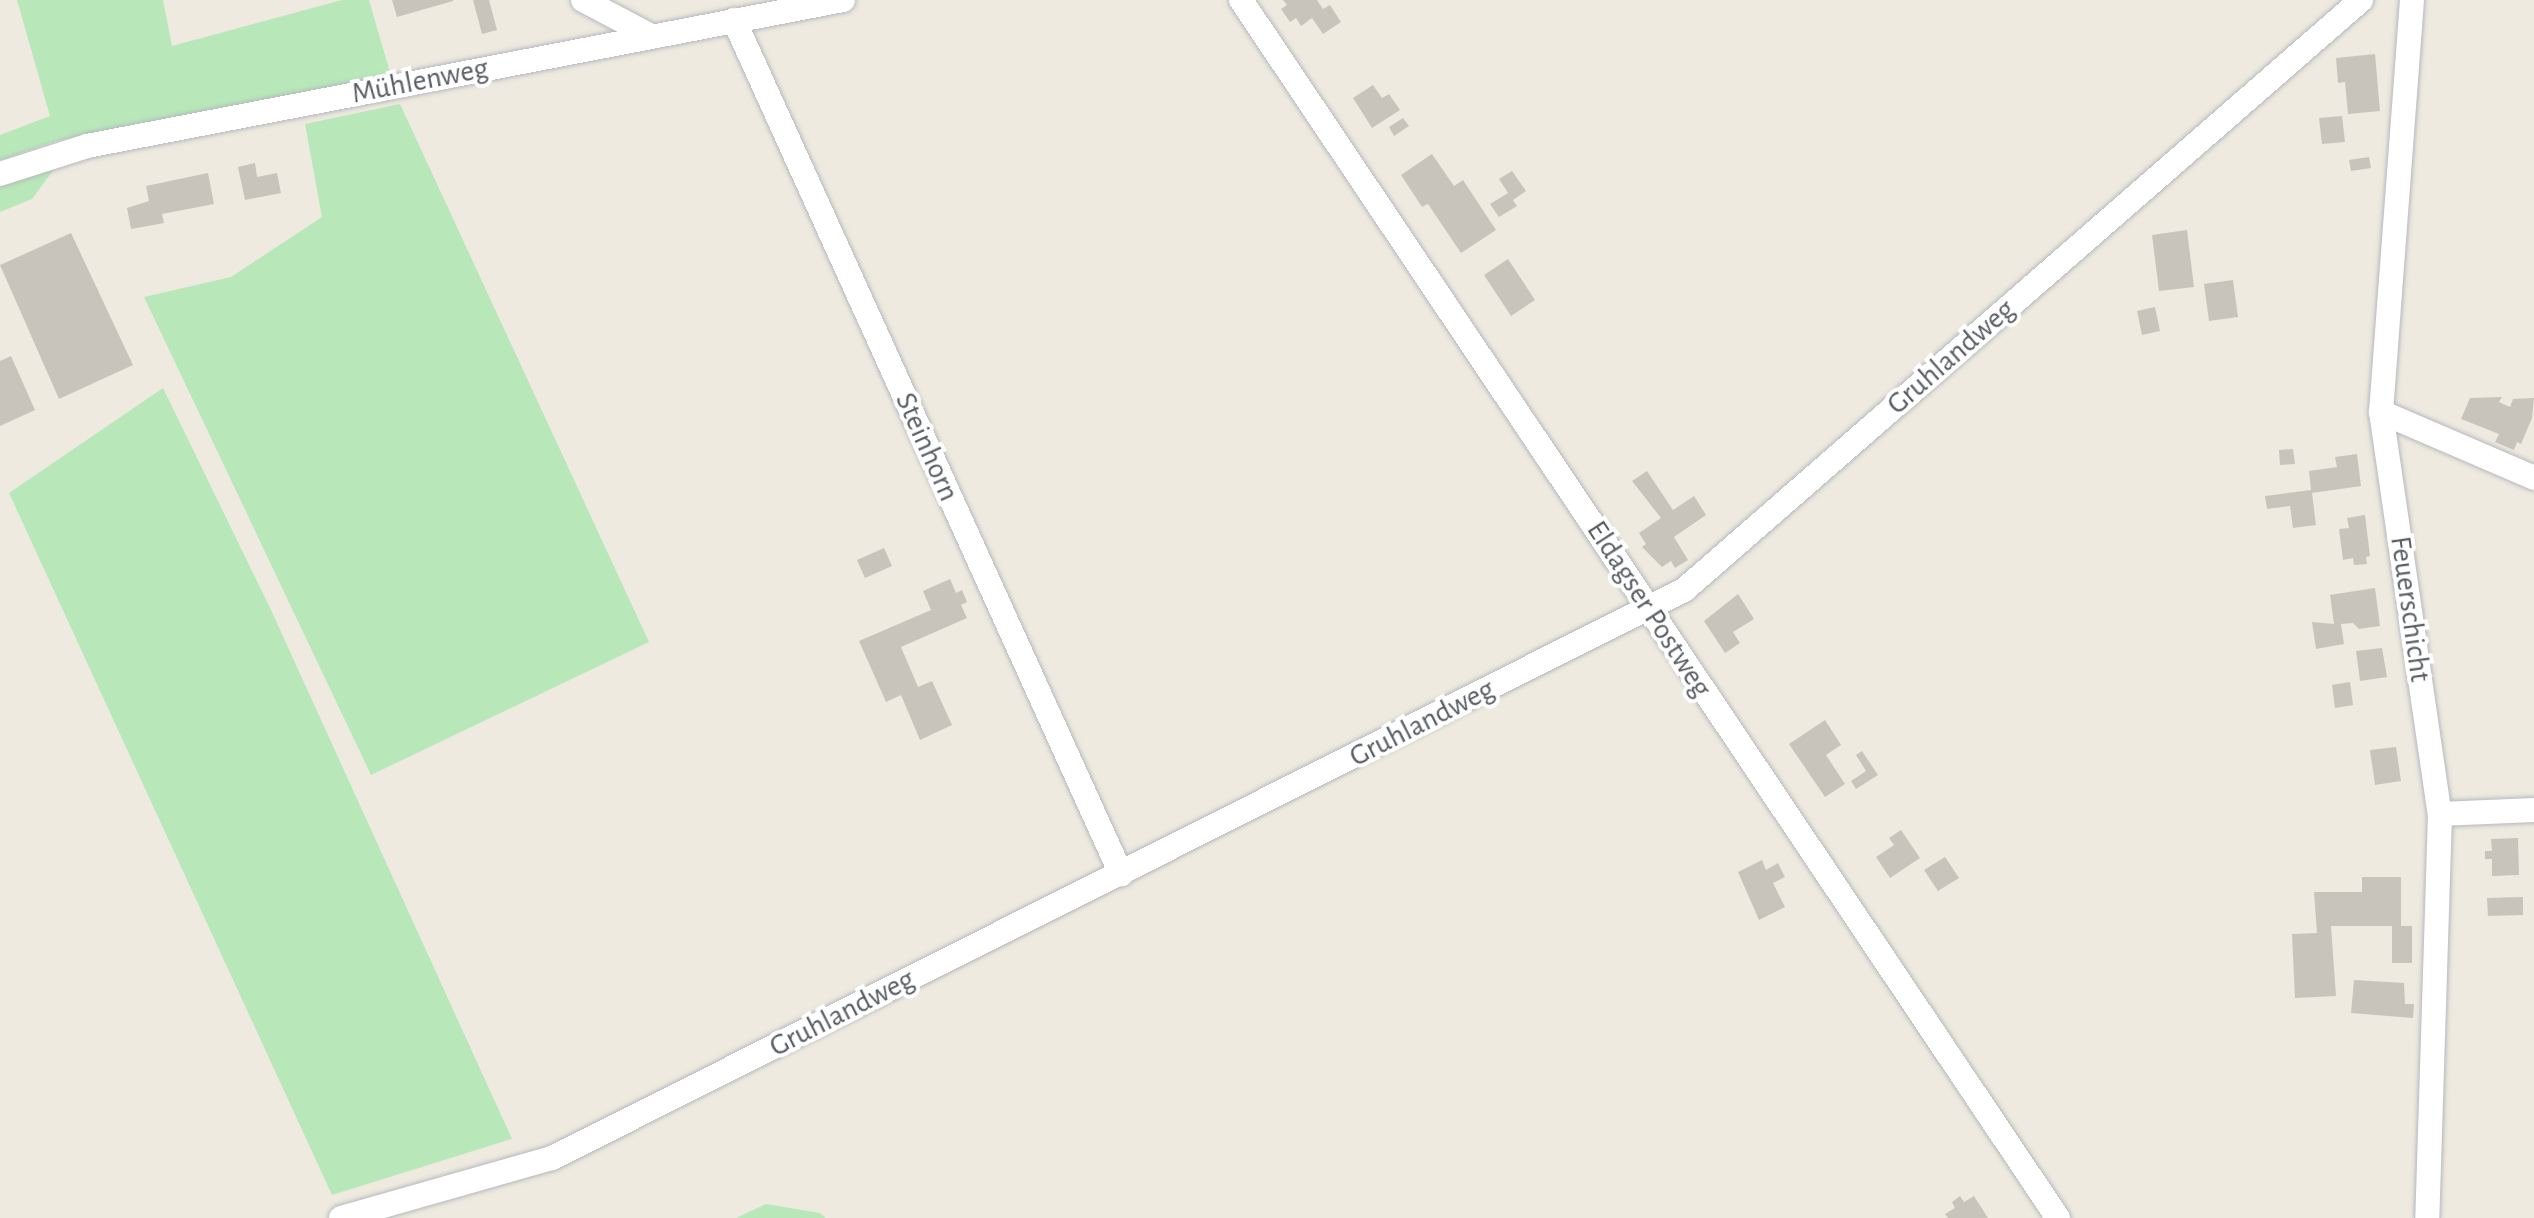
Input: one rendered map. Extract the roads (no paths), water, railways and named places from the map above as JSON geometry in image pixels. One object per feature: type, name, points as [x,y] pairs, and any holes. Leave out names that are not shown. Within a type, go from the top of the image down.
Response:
[{"type":"street","points":[[583,0],[651,36]]},
{"type":"street","name":"Mühlenweg","points":[[0,174],[87,146],[843,0]]},
{"type":"street","name":"Eldagser Postweg","points":[[1241,0],[1618,561],[1647,610],[2058,1218]]},
{"type":"street","name":"Gruhlandweg","points":[[341,1218],[552,1158],[1684,590],[2361,0]]},
{"type":"street","name":"Feuerschicht","points":[[2412,0],[2381,412],[2440,814],[2427,1218]]},
{"type":"street","name":"Steinhorn","points":[[734,20],[1121,874]]},
{"type":"street","points":[[2381,412],[2534,478]]},
{"type":"street","points":[[2440,814],[2534,810]]}]
